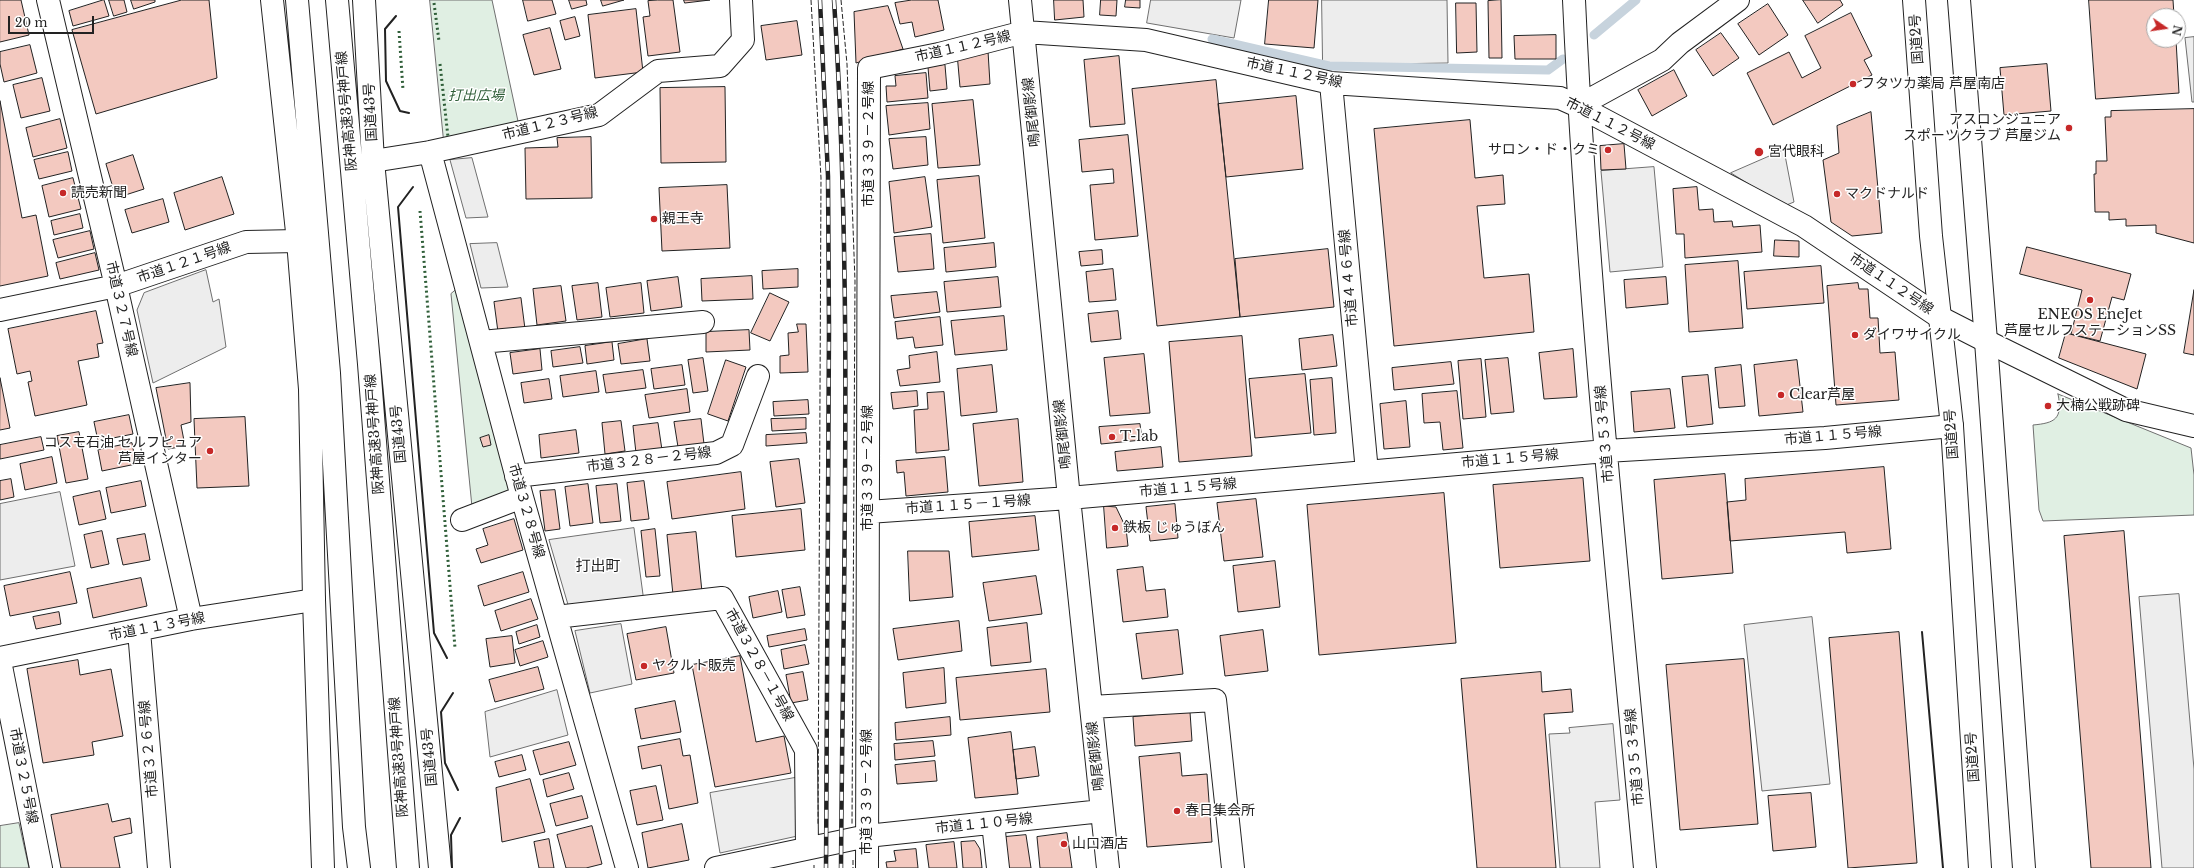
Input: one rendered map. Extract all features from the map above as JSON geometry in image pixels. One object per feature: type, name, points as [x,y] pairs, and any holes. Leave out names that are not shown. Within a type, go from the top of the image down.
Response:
[{"type":"main road","name":"市道３２７号線","points":[[48,0],[116,286],[191,619]]},
{"type":"main road","points":[[272,0],[298,241],[310,389],[314,600],[323,868]]},
{"type":"main road","points":[[297,0],[329,373],[354,827],[359,868]]},
{"type":"main road","name":"阪神高速3号神戸線","points":[[337,0],[369,364],[408,868]]},
{"type":"main road","name":"国道43号","points":[[364,0],[373,161],[440,868]]},
{"type":"main road","name":"市道１２３号線","points":[[373,161],[430,152],[598,115],[658,71],[720,66],[744,40],[741,0]]},
{"type":"main road","name":"鳴尾御影線","points":[[1020,0],[1069,498],[1108,868]]},
{"type":"main road","name":"市道３５３号線","points":[[1574,0],[1578,106],[1606,451],[1645,868]]},
{"type":"main road","points":[[1578,106],[1662,60],[1680,43],[1738,0]]},
{"type":"main road","name":"国道2号","points":[[1914,0],[1931,236],[1952,426],[1980,868]]},
{"type":"main road","points":[[1959,0],[1986,341],[2024,868]]},
{"type":"main road","name":"市道１１２号線","points":[[869,68],[939,54],[1024,32],[1146,40],[1331,83],[1560,98],[1578,106],[1804,226],[1941,318],[2126,410],[2194,426]]},
{"type":"main road","name":"市道３３９－２号線","points":[[867,868],[869,68]]},
{"type":"main road","name":"市道４４６号線","points":[[1331,83],[1367,472]]},
{"type":"main road","name":"市道３２８号線","points":[[430,152],[516,476],[628,868]]},
{"type":"main road","name":"市道１２１号線","points":[[0,310],[116,286],[246,242],[298,241]]},
{"type":"main road","points":[[481,342],[703,322]]},
{"type":"main road","name":"市道３２８－２号線","points":[[516,476],[716,453],[732,445],[758,376]]},
{"type":"main road","name":"市道１１５号線","points":[[1069,498],[1606,451],[1826,438],[1952,426]]},
{"type":"main road","points":[[462,520],[522,497]]},
{"type":"main road","name":"市道１１５－１号線","points":[[868,512],[1069,498]]},
{"type":"main road","name":"市道３２８－１号線","points":[[556,617],[722,598],[806,750],[807,847]]},
{"type":"main road","name":"市道１１３号線","points":[[0,658],[139,631],[191,619],[314,600]]},
{"type":"main road","name":"市道３２６号線","points":[[139,631],[159,868]]},
{"type":"main road","name":"市道３２５号線","points":[[0,661],[41,868]]},
{"type":"main road","points":[[1091,707],[1215,700],[1233,868]]},
{"type":"main road","name":"市道１１０号線","points":[[807,847],[867,836],[1102,811]]},
{"type":"main road","points":[[993,823],[998,868]]},
{"type":"main road","points":[[716,868],[754,861],[807,847]]},
{"type":"green space","name":"打出広場","points":[[430,0],[492,0],[519,126],[444,141]]},
{"type":"green space","points":[[457,289],[514,489],[472,507],[451,294]]},
{"type":"green space","points":[[2058,394],[2191,448],[2194,475],[2194,515],[2043,521],[2039,510],[2033,425],[2047,423],[2056,418],[2059,409]]},
{"type":"green space","points":[[19,823],[29,868],[0,868],[0,826]]},
{"type":"shaded area","points":[[1151,0],[1241,0],[1234,38],[1147,23]]},
{"type":"shaded area","points":[[1322,0],[1447,0],[1448,63],[1323,65]]},
{"type":"shaded area","points":[[2194,37],[2194,102],[2192,102],[2186,38]]},
{"type":"shaded area","points":[[1784,150],[1794,202],[1784,206],[1731,173]]},
{"type":"shaded area","points":[[472,158],[488,217],[466,218],[450,160]]},
{"type":"shaded area","points":[[1654,167],[1663,267],[1610,272],[1601,171]]},
{"type":"shaded area","points":[[497,243],[508,287],[481,288],[470,244]]},
{"type":"shaded area","points":[[206,270],[213,302],[219,299],[226,347],[153,383],[137,310],[144,293]]},
{"type":"shaded area","points":[[60,492],[75,566],[0,580],[0,504]]},
{"type":"shaded area","points":[[634,528],[644,602],[569,608],[549,540]]},
{"type":"shaded area","points":[[2179,594],[2194,769],[2194,868],[2162,868],[2139,597]]},
{"type":"shaded area","points":[[1812,617],[1830,784],[1762,791],[1744,625]]},
{"type":"shaded area","points":[[621,624],[632,684],[590,693],[575,631]]},
{"type":"shaded area","points":[[557,690],[568,735],[490,757],[485,712]]},
{"type":"shaded area","points":[[1613,724],[1620,800],[1595,802],[1600,868],[1560,868],[1549,734],[1570,733],[1569,728]]},
{"type":"shaded area","points":[[800,777],[802,835],[720,853],[710,793]]},
{"type":"building","points":[[0,0],[21,0],[29,35],[0,42]]},
{"type":"building","points":[[104,0],[109,16],[73,26],[69,11]]},
{"type":"building","points":[[109,0],[124,0],[127,12],[114,16]]},
{"type":"building","points":[[131,0],[155,0],[155,2],[134,9]]},
{"type":"building","points":[[182,0],[209,0],[217,78],[96,114],[72,30]]},
{"type":"building","points":[[523,0],[552,0],[556,14],[528,21]]},
{"type":"building","points":[[569,0],[586,0],[587,5],[572,9]]},
{"type":"building","points":[[601,0],[624,0],[603,6]]},
{"type":"building","points":[[673,0],[680,52],[648,56],[643,17],[650,16],[648,1]]},
{"type":"building","points":[[684,0],[710,0],[685,3]]},
{"type":"building","points":[[912,0],[938,0],[944,30],[915,37],[912,22],[900,24],[895,3]]},
{"type":"building","points":[[1054,0],[1083,0],[1084,17],[1055,20]]},
{"type":"building","points":[[1101,0],[1117,0],[1116,16],[1100,15]]},
{"type":"building","points":[[1126,0],[1140,0],[1140,8],[1125,7]]},
{"type":"building","points":[[1269,0],[1318,0],[1314,48],[1265,44]]},
{"type":"building","points":[[1501,0],[1502,58],[1489,58],[1488,1]]},
{"type":"building","points":[[1803,0],[1840,0],[1843,5],[1818,23]]},
{"type":"building","points":[[2089,0],[2173,0],[2174,8],[2146,8],[2146,48],[2176,48],[2179,93],[2096,99]]},
{"type":"building","points":[[1456,3],[1476,3],[1477,52],[1457,53]]},
{"type":"building","points":[[1768,4],[1788,35],[1759,55],[1738,24]]},
{"type":"building","points":[[888,6],[903,49],[856,63],[854,12]]},
{"type":"building","points":[[636,9],[643,72],[595,78],[588,15]]},
{"type":"building","points":[[1851,13],[1872,56],[1864,60],[1872,75],[1773,125],[1747,73],[1789,52],[1802,78],[1821,68],[1805,36]]},
{"type":"building","points":[[575,17],[580,36],[565,40],[560,21]]},
{"type":"building","points":[[797,21],[802,55],[766,60],[761,26]]},
{"type":"building","points":[[550,28],[561,69],[534,75],[523,35]]},
{"type":"building","points":[[1721,33],[1739,58],[1713,76],[1696,50]]},
{"type":"building","points":[[1556,35],[1556,59],[1515,59],[1514,36]]},
{"type":"building","points":[[30,45],[37,73],[4,82],[0,64],[0,52]]},
{"type":"building","points":[[988,51],[990,84],[960,87],[957,53]]},
{"type":"building","points":[[1119,56],[1125,124],[1090,127],[1084,60]]},
{"type":"building","points":[[2047,64],[2051,111],[2004,115],[2000,68]]},
{"type":"building","points":[[945,65],[947,89],[930,91],[928,67]]},
{"type":"building","points":[[1674,70],[1687,96],[1652,116],[1638,90]]},
{"type":"building","points":[[926,73],[928,98],[887,102],[886,86],[896,86],[895,76]]},
{"type":"building","points":[[42,78],[50,111],[21,118],[13,85]]},
{"type":"building","points":[[1216,80],[1240,317],[1157,326],[1132,89]]},
{"type":"building","points":[[725,87],[726,162],[661,163],[660,88]]},
{"type":"building","points":[[1296,96],[1303,169],[1226,177],[1218,104]]},
{"type":"building","points":[[973,100],[980,165],[938,168],[932,104]]},
{"type":"building","points":[[0,101],[22,218],[36,215],[48,276],[0,286]]},
{"type":"building","points":[[928,103],[930,129],[889,135],[886,106]]},
{"type":"building","points":[[2194,109],[2194,243],[2156,233],[2156,225],[2126,226],[2126,219],[2109,220],[2109,212],[2095,212],[2094,174],[2096,174],[2096,161],[2107,161],[2105,117],[2111,117],[2111,111]]},
{"type":"building","points":[[1871,112],[1882,233],[1852,236],[1831,222],[1823,160],[1839,153],[1837,126]]},
{"type":"building","points":[[60,119],[67,148],[33,157],[26,128]]},
{"type":"building","points":[[1470,120],[1475,178],[1503,175],[1505,204],[1477,206],[1484,278],[1529,274],[1534,332],[1394,346],[1374,129]]},
{"type":"building","points":[[1128,135],[1138,236],[1095,240],[1090,185],[1114,183],[1113,169],[1082,172],[1079,140]]},
{"type":"building","points":[[591,137],[592,198],[526,199],[525,148],[558,147],[557,138]]},
{"type":"building","points":[[926,137],[928,165],[893,169],[889,139]]},
{"type":"building","points":[[1624,144],[1626,169],[1601,170],[1600,146]]},
{"type":"building","points":[[68,152],[72,171],[39,179],[34,160]]},
{"type":"building","points":[[133,155],[144,189],[116,198],[106,164]]},
{"type":"building","points":[[979,176],[985,238],[943,243],[937,180]]},
{"type":"building","points":[[222,177],[234,214],[185,230],[174,193]]},
{"type":"building","points":[[925,177],[932,227],[894,233],[889,182]]},
{"type":"building","points":[[73,178],[81,209],[49,217],[42,186]]},
{"type":"building","points":[[727,185],[730,248],[662,251],[659,188]]},
{"type":"building","points":[[1697,187],[1699,210],[1713,209],[1714,222],[1732,221],[1733,227],[1760,225],[1762,252],[1685,258],[1684,234],[1676,234],[1673,189]]},
{"type":"building","points":[[163,199],[169,222],[132,233],[125,210]]},
{"type":"building","points":[[80,214],[83,228],[54,235],[51,221]]},
{"type":"building","points":[[90,231],[94,249],[58,258],[53,240]]},
{"type":"building","points":[[931,234],[934,269],[898,272],[894,237]]},
{"type":"building","points":[[1775,240],[1799,241],[1799,257],[1774,256]]},
{"type":"building","points":[[994,243],[996,267],[946,272],[944,248]]},
{"type":"building","points":[[2027,247],[2131,274],[2124,300],[2112,297],[2100,341],[2071,334],[2082,290],[2020,274]]},
{"type":"building","points":[[1328,249],[1334,307],[1240,317],[1235,259]]},
{"type":"building","points":[[1102,250],[1103,264],[1081,266],[1079,252]]},
{"type":"building","points":[[95,253],[99,270],[60,279],[56,263]]},
{"type":"building","points":[[1738,261],[1743,328],[1689,332],[1685,265]]},
{"type":"building","points":[[1821,266],[1824,303],[1747,309],[1744,272]]},
{"type":"building","points":[[798,269],[798,287],[763,289],[762,271]]},
{"type":"building","points":[[1113,269],[1116,300],[1089,302],[1086,272]]},
{"type":"building","points":[[752,276],[753,299],[702,301],[701,279]]},
{"type":"building","points":[[678,277],[682,307],[651,311],[647,281]]},
{"type":"building","points":[[998,277],[1001,307],[947,312],[944,282]]},
{"type":"building","points":[[1666,277],[1668,304],[1626,308],[1624,280]]},
{"type":"building","points":[[598,283],[602,317],[577,320],[572,286]]},
{"type":"building","points":[[641,283],[644,313],[610,317],[606,288]]},
{"type":"building","name":"ダイワサイクル","points":[[1858,283],[1859,289],[1868,289],[1870,318],[1878,318],[1880,353],[1895,352],[1899,400],[1836,405],[1827,286]]},
{"type":"building","points":[[561,286],[566,321],[537,325],[533,289]]},
{"type":"building","points":[[2194,290],[2194,355],[2184,353]]},
{"type":"building","points":[[937,292],[940,312],[894,318],[891,296]]},
{"type":"building","points":[[770,293],[789,302],[770,341],[751,333]]},
{"type":"building","points":[[521,298],[525,329],[498,332],[494,302]]},
{"type":"building","points":[[96,311],[103,343],[97,344],[99,357],[78,361],[87,405],[35,416],[28,382],[32,381],[30,371],[17,374],[8,329]]},
{"type":"building","points":[[1118,311],[1121,339],[1091,342],[1088,314]]},
{"type":"building","points":[[1004,316],[1007,350],[955,355],[951,321]]},
{"type":"building","points":[[940,317],[943,345],[915,348],[913,337],[897,339],[895,322]]},
{"type":"building","points":[[797,324],[806,324],[808,372],[780,373],[780,356],[789,355],[788,333],[798,332]]},
{"type":"building","points":[[749,330],[750,350],[706,352],[706,332]]},
{"type":"building","points":[[2066,333],[2146,354],[2137,389],[2059,358]]},
{"type":"building","points":[[1333,335],[1337,366],[1302,370],[1299,339]]},
{"type":"building","points":[[1242,336],[1252,456],[1179,462],[1169,342]]},
{"type":"building","points":[[647,339],[650,361],[621,364],[618,344]]},
{"type":"building","points":[[612,342],[614,360],[587,364],[585,346]]},
{"type":"building","points":[[580,347],[583,363],[553,367],[551,351]]},
{"type":"building","points":[[540,349],[542,370],[513,374],[510,353]]},
{"type":"building","points":[[1573,349],[1577,397],[1544,399],[1539,353]]},
{"type":"building","points":[[937,352],[940,382],[900,386],[897,370],[910,368],[909,356]]},
{"type":"building","points":[[1144,354],[1150,413],[1110,416],[1104,358]]},
{"type":"building","points":[[703,358],[708,391],[693,393],[688,360]]},
{"type":"building","points":[[1508,358],[1514,412],[1491,414],[1485,360]]},
{"type":"building","points":[[1481,359],[1486,417],[1463,419],[1458,361]]},
{"type":"building","points":[[726,360],[746,367],[728,421],[708,414]]},
{"type":"building","points":[[1797,360],[1803,412],[1759,416],[1754,365]]},
{"type":"building","points":[[1451,362],[1454,384],[1394,390],[1392,368]]},
{"type":"building","points":[[682,365],[685,385],[654,389],[651,369]]},
{"type":"building","points":[[992,365],[997,412],[961,416],[957,369]]},
{"type":"building","points":[[1741,365],[1745,406],[1719,408],[1715,368]]},
{"type":"building","points":[[643,370],[646,388],[606,393],[603,375]]},
{"type":"building","points":[[596,371],[599,392],[563,397],[560,376]]},
{"type":"building","points":[[1305,374],[1311,433],[1255,438],[1249,379]]},
{"type":"building","points":[[1708,375],[1713,424],[1687,427],[1682,377]]},
{"type":"building","points":[[0,378],[10,428],[0,430]]},
{"type":"building","points":[[1332,378],[1336,433],[1314,435],[1310,380]]},
{"type":"building","points":[[549,379],[552,399],[524,403],[521,383]]},
{"type":"building","points":[[190,383],[191,422],[181,425],[185,446],[168,449],[156,388]]},
{"type":"building","points":[[687,389],[690,412],[649,418],[645,395]]},
{"type":"building","points":[[1670,389],[1675,428],[1634,432],[1631,392]]},
{"type":"building","points":[[917,391],[918,406],[893,409],[891,393]]},
{"type":"building","points":[[1457,391],[1463,448],[1443,450],[1440,422],[1424,423],[1422,394]]},
{"type":"building","points":[[944,392],[949,450],[916,453],[914,410],[928,409],[927,393]]},
{"type":"building","points":[[808,400],[809,414],[774,416],[773,402]]},
{"type":"building","points":[[1406,401],[1410,447],[1384,449],[1380,404]]},
{"type":"building","points":[[129,415],[133,434],[98,441],[94,422]]},
{"type":"building","points":[[245,417],[249,486],[197,488],[194,419]]},
{"type":"building","points":[[806,418],[806,429],[772,431],[771,419]]},
{"type":"building","points":[[701,419],[704,444],[678,447],[674,422]]},
{"type":"building","points":[[1018,419],[1023,482],[979,486],[973,424]]},
{"type":"building","points":[[621,421],[625,451],[605,454],[602,423]]},
{"type":"building","points":[[658,423],[662,450],[636,453],[633,426]]},
{"type":"building","points":[[1140,424],[1142,440],[1101,444],[1099,427]]},
{"type":"building","points":[[576,430],[579,453],[541,458],[539,435]]},
{"type":"building","points":[[79,432],[88,479],[66,483],[57,436]]},
{"type":"building","points":[[806,433],[807,443],[766,446],[766,435]]},
{"type":"building","points":[[489,435],[491,445],[483,447],[480,438]]},
{"type":"building","points":[[41,437],[44,450],[0,459],[0,445]]},
{"type":"building","points":[[132,443],[136,464],[102,471],[98,450]]},
{"type":"building","points":[[1161,447],[1163,467],[1117,471],[1115,452]]},
{"type":"building","points":[[52,457],[57,483],[25,490],[20,464]]},
{"type":"building","points":[[945,457],[948,492],[906,496],[904,472],[897,473],[896,461]]},
{"type":"building","points":[[799,459],[805,503],[776,507],[770,462]]},
{"type":"building","points":[[1884,467],[1891,549],[1847,553],[1845,532],[1730,541],[1727,502],[1746,500],[1745,479]]},
{"type":"building","points":[[741,472],[745,509],[672,519],[667,482]]},
{"type":"building","points":[[1725,474],[1733,573],[1662,579],[1654,480]]},
{"type":"building","points":[[1583,478],[1590,561],[1500,568],[1493,485]]},
{"type":"building","points":[[11,479],[14,497],[0,500],[0,481]]},
{"type":"building","points":[[141,481],[146,506],[111,513],[106,488]]},
{"type":"building","points":[[644,481],[649,519],[631,521],[627,483]]},
{"type":"building","points":[[588,484],[593,523],[570,526],[565,487]]},
{"type":"building","points":[[617,484],[621,521],[600,523],[596,486]]},
{"type":"building","points":[[555,490],[560,529],[545,531],[540,491]]},
{"type":"building","points":[[100,491],[106,519],[79,525],[73,497]]},
{"type":"building","points":[[1444,493],[1456,643],[1319,655],[1307,505]]},
{"type":"building","points":[[1256,499],[1263,557],[1224,561],[1217,503]]},
{"type":"building","points":[[1175,504],[1178,538],[1150,541],[1146,507]]},
{"type":"building","points":[[1104,506],[1116,507],[1126,528],[1128,546],[1107,548]]},
{"type":"building","points":[[801,509],[805,550],[736,557],[732,516]]},
{"type":"building","points":[[1035,516],[1039,550],[972,557],[969,522]]},
{"type":"building","points":[[514,519],[523,550],[481,563],[476,549],[488,545],[483,529]]},
{"type":"building","points":[[655,529],[660,576],[646,577],[641,531]]},
{"type":"building","points":[[102,531],[109,564],[91,568],[84,535]]},
{"type":"building","points":[[2124,531],[2151,868],[2091,868],[2064,536]]},
{"type":"building","points":[[696,532],[702,592],[673,595],[667,535]]},
{"type":"building","points":[[145,534],[150,560],[123,565],[117,539]]},
{"type":"building","points":[[908,551],[949,551],[953,597],[910,601]]},
{"type":"building","points":[[1275,561],[1280,607],[1238,612],[1233,566]]},
{"type":"building","points":[[1143,567],[1146,591],[1165,589],[1168,617],[1123,622],[1117,570]]},
{"type":"building","points":[[70,572],[77,603],[10,616],[4,586]]},
{"type":"building","points":[[523,572],[529,592],[484,606],[478,586]]},
{"type":"building","points":[[1036,576],[1042,614],[989,621],[983,583]]},
{"type":"building","points":[[141,578],[147,606],[93,618],[87,589]]},
{"type":"building","points":[[800,587],[805,615],[787,618],[782,590]]},
{"type":"building","points":[[778,591],[782,612],[753,618],[749,597]]},
{"type":"building","points":[[531,599],[538,619],[501,631],[495,611]]},
{"type":"building","points":[[59,612],[61,624],[36,629],[33,617]]},
{"type":"building","points":[[959,621],[962,651],[898,660],[893,629]]},
{"type":"building","points":[[1027,623],[1031,662],[991,666],[987,628]]},
{"type":"building","points":[[537,625],[540,637],[519,644],[516,632]]},
{"type":"building","points":[[666,627],[674,673],[636,680],[627,634]]},
{"type":"building","points":[[805,629],[807,640],[769,647],[767,636]]},
{"type":"building","points":[[1178,630],[1183,674],[1142,679],[1136,634]]},
{"type":"building","points":[[1263,630],[1268,671],[1225,676],[1220,636]]},
{"type":"building","points":[[1899,632],[1917,863],[1848,868],[1829,638]]},
{"type":"building","points":[[512,636],[515,663],[490,667],[486,639]]},
{"type":"building","points":[[543,641],[548,657],[520,666],[515,650]]},
{"type":"building","points":[[805,645],[809,664],[784,669],[781,650]]},
{"type":"building","points":[[740,656],[756,742],[784,736],[791,773],[715,787],[692,665]]},
{"type":"building","points":[[1744,659],[1758,824],[1680,830],[1666,665]]},
{"type":"building","points":[[78,660],[80,675],[111,669],[123,736],[92,742],[94,755],[43,763],[27,669]]},
{"type":"building","points":[[538,667],[544,689],[495,702],[489,680]]},
{"type":"building","points":[[944,668],[946,703],[906,708],[903,673]]},
{"type":"building","points":[[1046,669],[1050,712],[960,720],[956,678]]},
{"type":"building","points":[[803,672],[808,700],[791,703],[786,675]]},
{"type":"building","points":[[1541,672],[1542,692],[1571,689],[1573,712],[1544,714],[1556,868],[1477,868],[1461,679]]},
{"type":"building","points":[[675,701],[681,732],[641,739],[635,709]]},
{"type":"building","points":[[1190,712],[1192,741],[1135,746],[1133,717]]},
{"type":"building","points":[[950,717],[951,735],[896,740],[895,723]]},
{"type":"building","points":[[1011,732],[1018,794],[975,798],[968,738]]},
{"type":"building","points":[[680,739],[683,756],[690,755],[698,803],[669,809],[661,765],[642,769],[638,747]]},
{"type":"building","points":[[933,741],[935,756],[895,760],[894,744]]},
{"type":"building","points":[[569,742],[576,765],[540,775],[533,751]]},
{"type":"building","points":[[1035,747],[1039,776],[1016,779],[1013,750]]},
{"type":"building","name":"春日集会所","points":[[1180,753],[1182,776],[1207,774],[1212,842],[1147,847],[1139,757]]},
{"type":"building","points":[[522,755],[526,770],[499,777],[495,762]]},
{"type":"building","points":[[935,761],[937,781],[897,784],[895,765]]},
{"type":"building","points":[[569,773],[574,789],[547,797],[543,780]]},
{"type":"building","points":[[530,779],[545,832],[502,842],[496,788]]},
{"type":"building","points":[[656,786],[663,820],[637,825],[630,791]]},
{"type":"building","points":[[1811,793],[1816,847],[1773,851],[1768,796]]},
{"type":"building","points":[[582,796],[588,818],[556,826],[550,804]]},
{"type":"building","points":[[108,804],[112,822],[130,818],[132,833],[114,837],[120,868],[61,868],[51,815]]},
{"type":"building","points":[[682,824],[689,860],[648,868],[642,833]]},
{"type":"building","points":[[592,826],[602,864],[586,868],[566,868],[557,835]]},
{"type":"building","points":[[1067,833],[1072,868],[1040,868],[1037,837]]},
{"type":"building","points":[[1026,835],[1031,868],[1009,868],[1005,837]]},
{"type":"building","points":[[549,839],[554,868],[539,868],[534,842]]},
{"type":"building","points":[[975,841],[980,849],[982,868],[963,868],[961,842]]},
{"type":"building","points":[[954,842],[957,868],[929,868],[926,845]]},
{"type":"building","points":[[916,849],[918,868],[887,868],[886,862],[896,861],[894,851]]},
{"type":"waterway","points":[[1594,35],[1636,0]]},
{"type":"waterway","points":[[1212,39],[1329,66],[1548,70],[1563,59]]},
{"type":"railway","points":[[820,0],[828,176],[829,329],[826,868]]},
{"type":"railway","points":[[834,0],[840,108],[845,325],[845,542],[841,868]]},
{"type":"hedge","points":[[434,3],[439,41]]},
{"type":"hedge","points":[[399,31],[403,90]]},
{"type":"hedge","points":[[440,64],[448,137]]},
{"type":"hedge","points":[[420,211],[455,648]]},
{"type":"fence","points":[[811,0],[821,178],[818,825]]},
{"type":"fence","points":[[841,0],[847,64],[855,281],[852,825]]},
{"type":"fence","points":[[853,860],[853,868]]},
{"type":"wall","points":[[396,16],[385,29],[386,81],[400,111],[409,113]]},
{"type":"wall","points":[[413,187],[398,207],[434,633],[447,658]]},
{"type":"wall","points":[[1922,632],[1943,868]]},
{"type":"wall","points":[[453,693],[441,712],[445,763],[458,790]]},
{"type":"wall","points":[[452,868],[451,835],[460,818]]},
{"type":"place","name":"フタツカ薬局 芦屋南店","points":[[1853,84]]},
{"type":"place","name":"アスロンジュニア スポーツクラブ 芦屋ジム","points":[[2069,128]]},
{"type":"place","name":"サロン・ド・クミ","points":[[1608,150]]},
{"type":"place","name":"宮代眼科","points":[[1759,152]]},
{"type":"place","name":"読売新聞","points":[[63,193]]},
{"type":"place","name":"マクドナルド","points":[[1837,194]]},
{"type":"place","name":"親王寺","points":[[654,219]]},
{"type":"place","name":"ENEOS EneJet 芦屋セルフステーションSS","points":[[2090,300]]},
{"type":"place","name":"ダイワサイクル","points":[[1855,335]]},
{"type":"place","name":"Clear芦屋","points":[[1781,395]]},
{"type":"place","name":"大楠公戦跡碑","points":[[2048,406]]},
{"type":"place","name":"T-lab","points":[[1112,437]]},
{"type":"place","name":"コスモ石油 セルフピュア 芦屋インター","points":[[210,451]]},
{"type":"place","name":"鉄板 じゅうぼん","points":[[1115,528]]},
{"type":"place","name":"ヤクルト販売","points":[[644,666]]},
{"type":"place","name":"春日集会所","points":[[1177,811]]},
{"type":"place","name":"山口酒店","points":[[1064,844]]},
{"type":"district","name":"打出町","points":[[598,567]]}]
